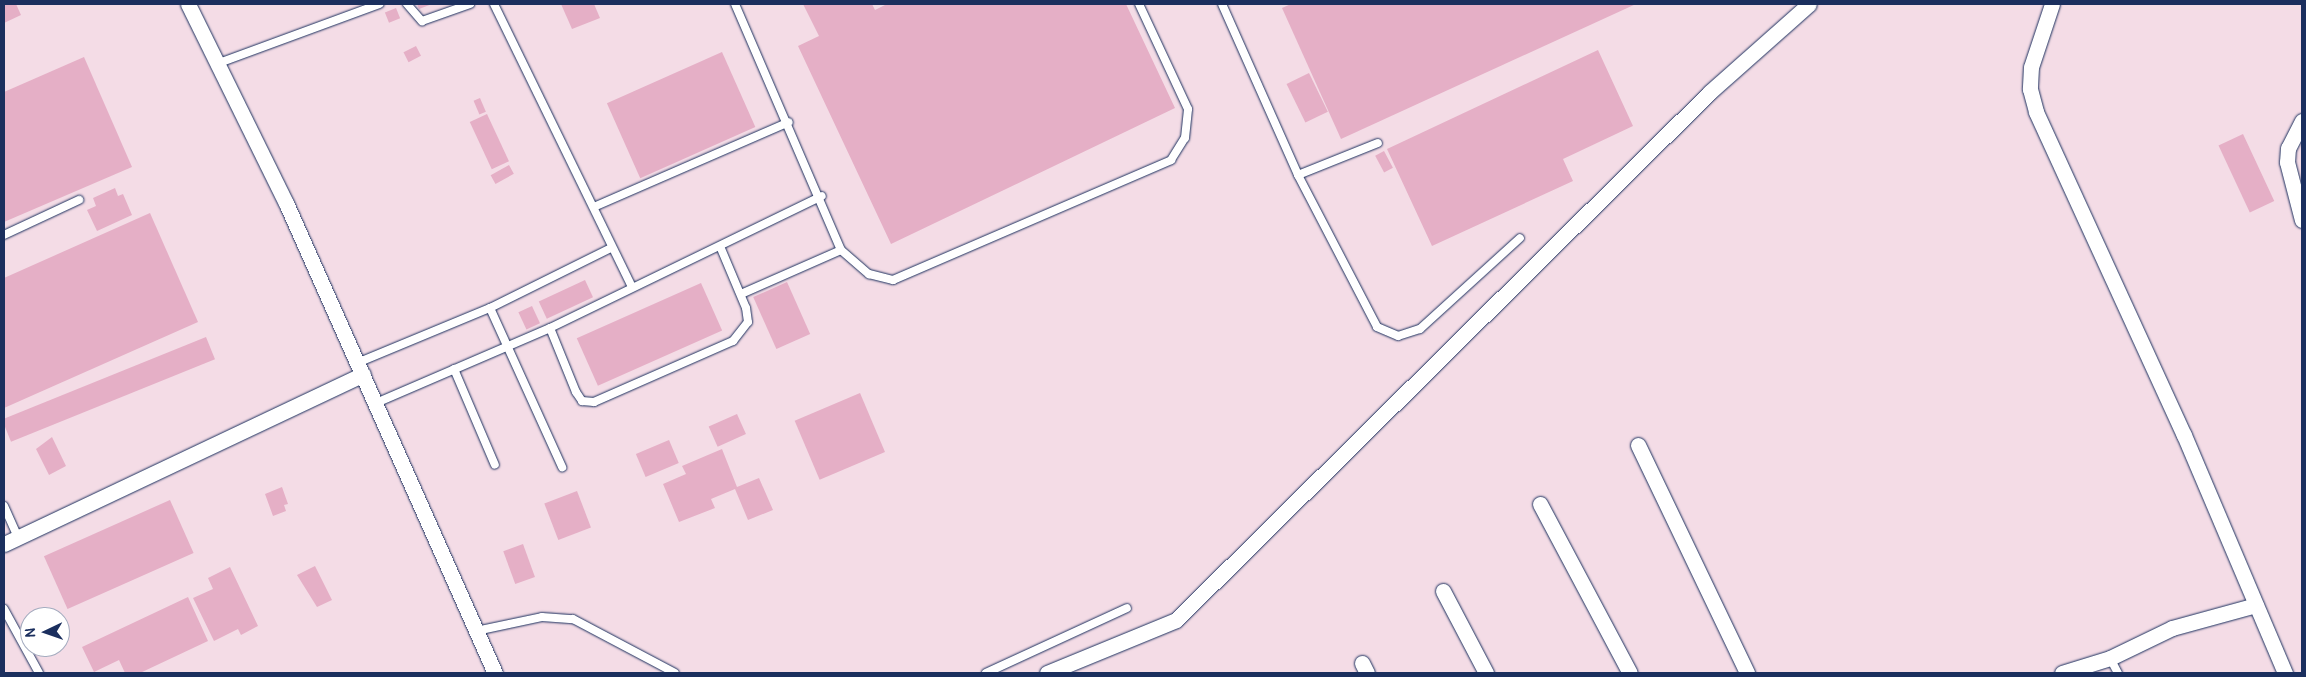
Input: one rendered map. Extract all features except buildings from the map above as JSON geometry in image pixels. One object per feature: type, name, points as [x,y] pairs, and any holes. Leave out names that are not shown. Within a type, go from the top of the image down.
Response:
[{"type":"street","points":[[188,4],[219,63],[376,403],[495,673]]},
{"type":"street","points":[[1047,673],[1176,620],[1710,92],[1809,4]]},
{"type":"street","points":[[2052,4],[2031,68],[2030,89],[2036,112],[2285,673]]},
{"type":"street","points":[[2302,120],[2288,148],[2287,162],[2302,220]]},
{"type":"street","points":[[4,544],[360,369]]},
{"type":"street","points":[[1638,446],[1747,673]]},
{"type":"street","points":[[1540,504],[1630,673]]},
{"type":"street","points":[[1443,591],[1486,673]]},
{"type":"street","points":[[2062,673],[2110,658],[2172,628],[2256,605]]},
{"type":"lane","points":[[219,63],[379,4]]},
{"type":"lane","points":[[407,4],[422,21],[470,4]]},
{"type":"lane","points":[[494,4],[596,206],[611,248],[632,287]]},
{"type":"lane","points":[[736,4],[822,196],[841,250],[869,274],[893,280],[1170,160],[1185,138],[1188,109],[1139,4]]},
{"type":"lane","points":[[1222,4],[1298,175],[1377,327],[1398,336],[1420,329],[1520,238]]},
{"type":"lane","points":[[596,206],[789,122]]},
{"type":"lane","points":[[1298,175],[1378,143]]},
{"type":"lane","points":[[376,403],[550,328],[822,196]]},
{"type":"lane","points":[[4,235],[79,200]]},
{"type":"lane","points":[[550,328],[576,392],[582,401],[594,402],[733,341],[748,322],[741,294],[720,246]]},
{"type":"lane","points":[[360,369],[490,308],[611,248]]},
{"type":"lane","points":[[741,294],[841,250]]},
{"type":"lane","points":[[490,308],[562,468]]},
{"type":"lane","points":[[454,369],[495,465]]},
{"type":"lane","points":[[4,506],[18,538]]},
{"type":"lane","points":[[986,673],[1127,608]]},
{"type":"lane","points":[[4,609],[39,673]]},
{"type":"lane","points":[[476,631],[542,617],[573,619],[675,673]]},
{"type":"lane","points":[[2110,658],[2118,673]]},
{"type":"shaded area","points":[[4,4],[2302,4],[2302,673],[4,673]]}]
